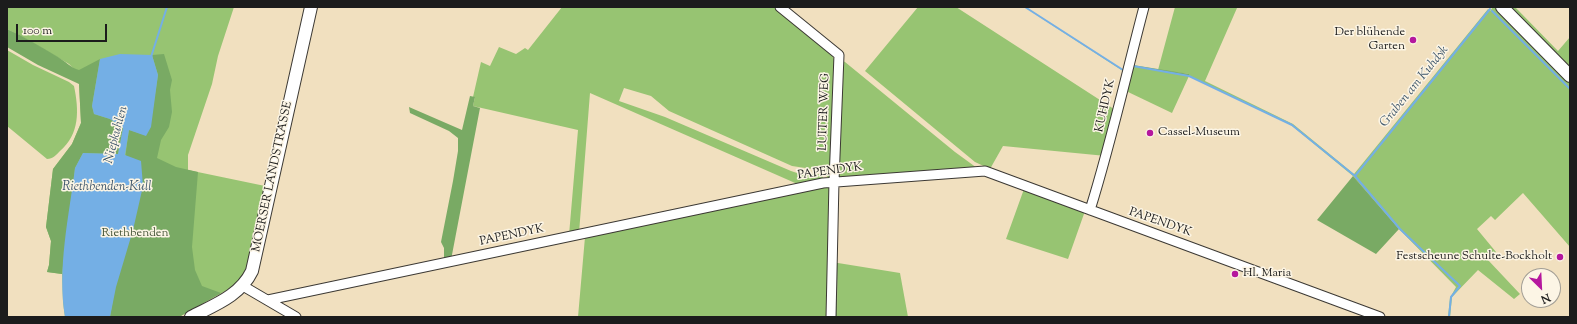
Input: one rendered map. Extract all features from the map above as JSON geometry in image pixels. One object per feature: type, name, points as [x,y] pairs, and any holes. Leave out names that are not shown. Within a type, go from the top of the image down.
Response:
[{"type":"main road","name":"MOERSER LANDSTRASSE","points":[[191,317],[231,296],[243,286],[250,276],[254,264],[310,7]]},
{"type":"main road","points":[[1502,7],[1570,76]]},
{"type":"street","name":"LUITER WEG","points":[[780,7],[839,55],[831,317]]},
{"type":"street","name":"KUHDYK","points":[[1090,210],[1114,130],[1120,95],[1144,7]]},
{"type":"street","name":"PAPENDYK","points":[[268,300],[834,181],[985,171],[1380,317]]},
{"type":"street","points":[[243,286],[296,317]]},
{"type":"green space","name":"Riethbenden","points":[[7,7],[234,7],[218,56],[212,84],[188,155],[188,170],[265,186],[248,267],[240,280],[227,290],[179,317],[65,317],[62,274],[47,272],[51,241],[46,227],[53,169],[72,144],[81,123],[79,84],[73,68],[69,64],[7,29]]},
{"type":"green space","points":[[562,7],[776,7],[830,52],[834,59],[836,68],[832,178],[828,178],[820,167],[812,169],[792,166],[669,111],[651,96],[624,88],[619,101],[665,117],[791,171],[800,174],[820,174],[826,181],[802,186],[590,93],[579,233],[569,235],[578,130],[473,106],[475,97],[473,97],[481,62],[490,66],[499,47],[516,54],[525,48],[528,50]]},
{"type":"green space","points":[[918,7],[956,7],[1117,111],[1106,156],[1003,146],[990,169],[975,162],[865,71]]},
{"type":"green space","points":[[1024,7],[1123,70],[1123,71]]},
{"type":"green space","points":[[1175,7],[1237,8],[1205,81],[1293,124],[1354,174],[1488,9],[1490,11],[1493,7],[1499,8],[1570,80],[1570,247],[1523,193],[1495,220],[1491,216],[1477,229],[1496,252],[1488,260],[1520,294],[1514,299],[1478,270],[1452,297],[1450,317],[1448,317],[1450,298],[1456,287],[1399,229],[1353,176],[1291,125],[1189,76],[1189,74],[1158,70]]},
{"type":"green space","points":[[1507,7],[1515,7],[1558,51],[1570,37],[1570,71]]},
{"type":"green space","points":[[7,29],[33,42],[73,68],[79,70],[100,59],[92,106],[94,114],[110,119],[123,128],[118,154],[83,153],[75,168],[62,274],[47,272],[51,241],[46,227],[53,169],[72,144],[81,123],[79,84],[38,65],[7,47]]},
{"type":"green space","points":[[7,50],[74,86],[77,104],[75,129],[67,144],[51,158],[47,159],[7,126]]},
{"type":"green space","points":[[164,54],[172,80],[170,90],[172,112],[169,127],[161,140],[157,158],[176,167],[198,172],[192,247],[195,270],[202,286],[221,293],[179,317],[110,317],[117,270],[129,130],[145,135],[150,127],[158,75],[152,55]]},
{"type":"green space","points":[[843,61],[955,152],[977,168],[837,178]]},
{"type":"green space","points":[[1132,66],[1189,76],[1172,113],[1126,91]]},
{"type":"green space","points":[[1132,66],[1189,74],[1189,76]]},
{"type":"green space","points":[[470,96],[475,97],[473,106],[480,108],[451,260],[444,262],[444,248],[441,242],[458,151],[458,138],[449,131],[410,113],[409,107],[462,130]]},
{"type":"green space","points":[[1353,176],[1399,229],[1376,254],[1317,220]]},
{"type":"green space","points":[[830,185],[827,317],[578,317],[585,237]]},
{"type":"green space","points":[[1024,189],[1085,211],[1068,259],[1006,239]]},
{"type":"green space","points":[[835,263],[838,263],[837,317],[834,317]]},
{"type":"green space","points":[[838,263],[900,273],[908,317],[837,317]]},
{"type":"water","name":"Riethbenden-Kull","points":[[120,54],[152,55],[158,75],[151,127],[146,136],[129,130],[125,155],[141,161],[143,186],[133,230],[116,287],[110,317],[65,317],[62,280],[63,261],[75,168],[83,153],[118,154],[123,128],[110,119],[94,114],[92,106],[100,59]]},
{"type":"waterway","name":"Niepkuhlen","points":[[151,57],[167,7]]},
{"type":"waterway","points":[[1025,7],[1123,70]]},
{"type":"waterway","name":"Graben am Kuhdyk","points":[[1355,176],[1490,9]]},
{"type":"waterway","points":[[1492,11],[1570,89]]},
{"type":"waterway","points":[[1133,66],[1189,76],[1292,125],[1355,176],[1400,229],[1460,286],[1451,297],[1449,317]]},
{"type":"place","name":"Der blühende Garten","points":[[1413,40]]},
{"type":"place","name":"Cassel-Museum","points":[[1150,133]]},
{"type":"place","name":"Festscheune Schulte-Bockholt","points":[[1560,257]]},
{"type":"place","name":"Hl. Maria","points":[[1235,274]]}]
